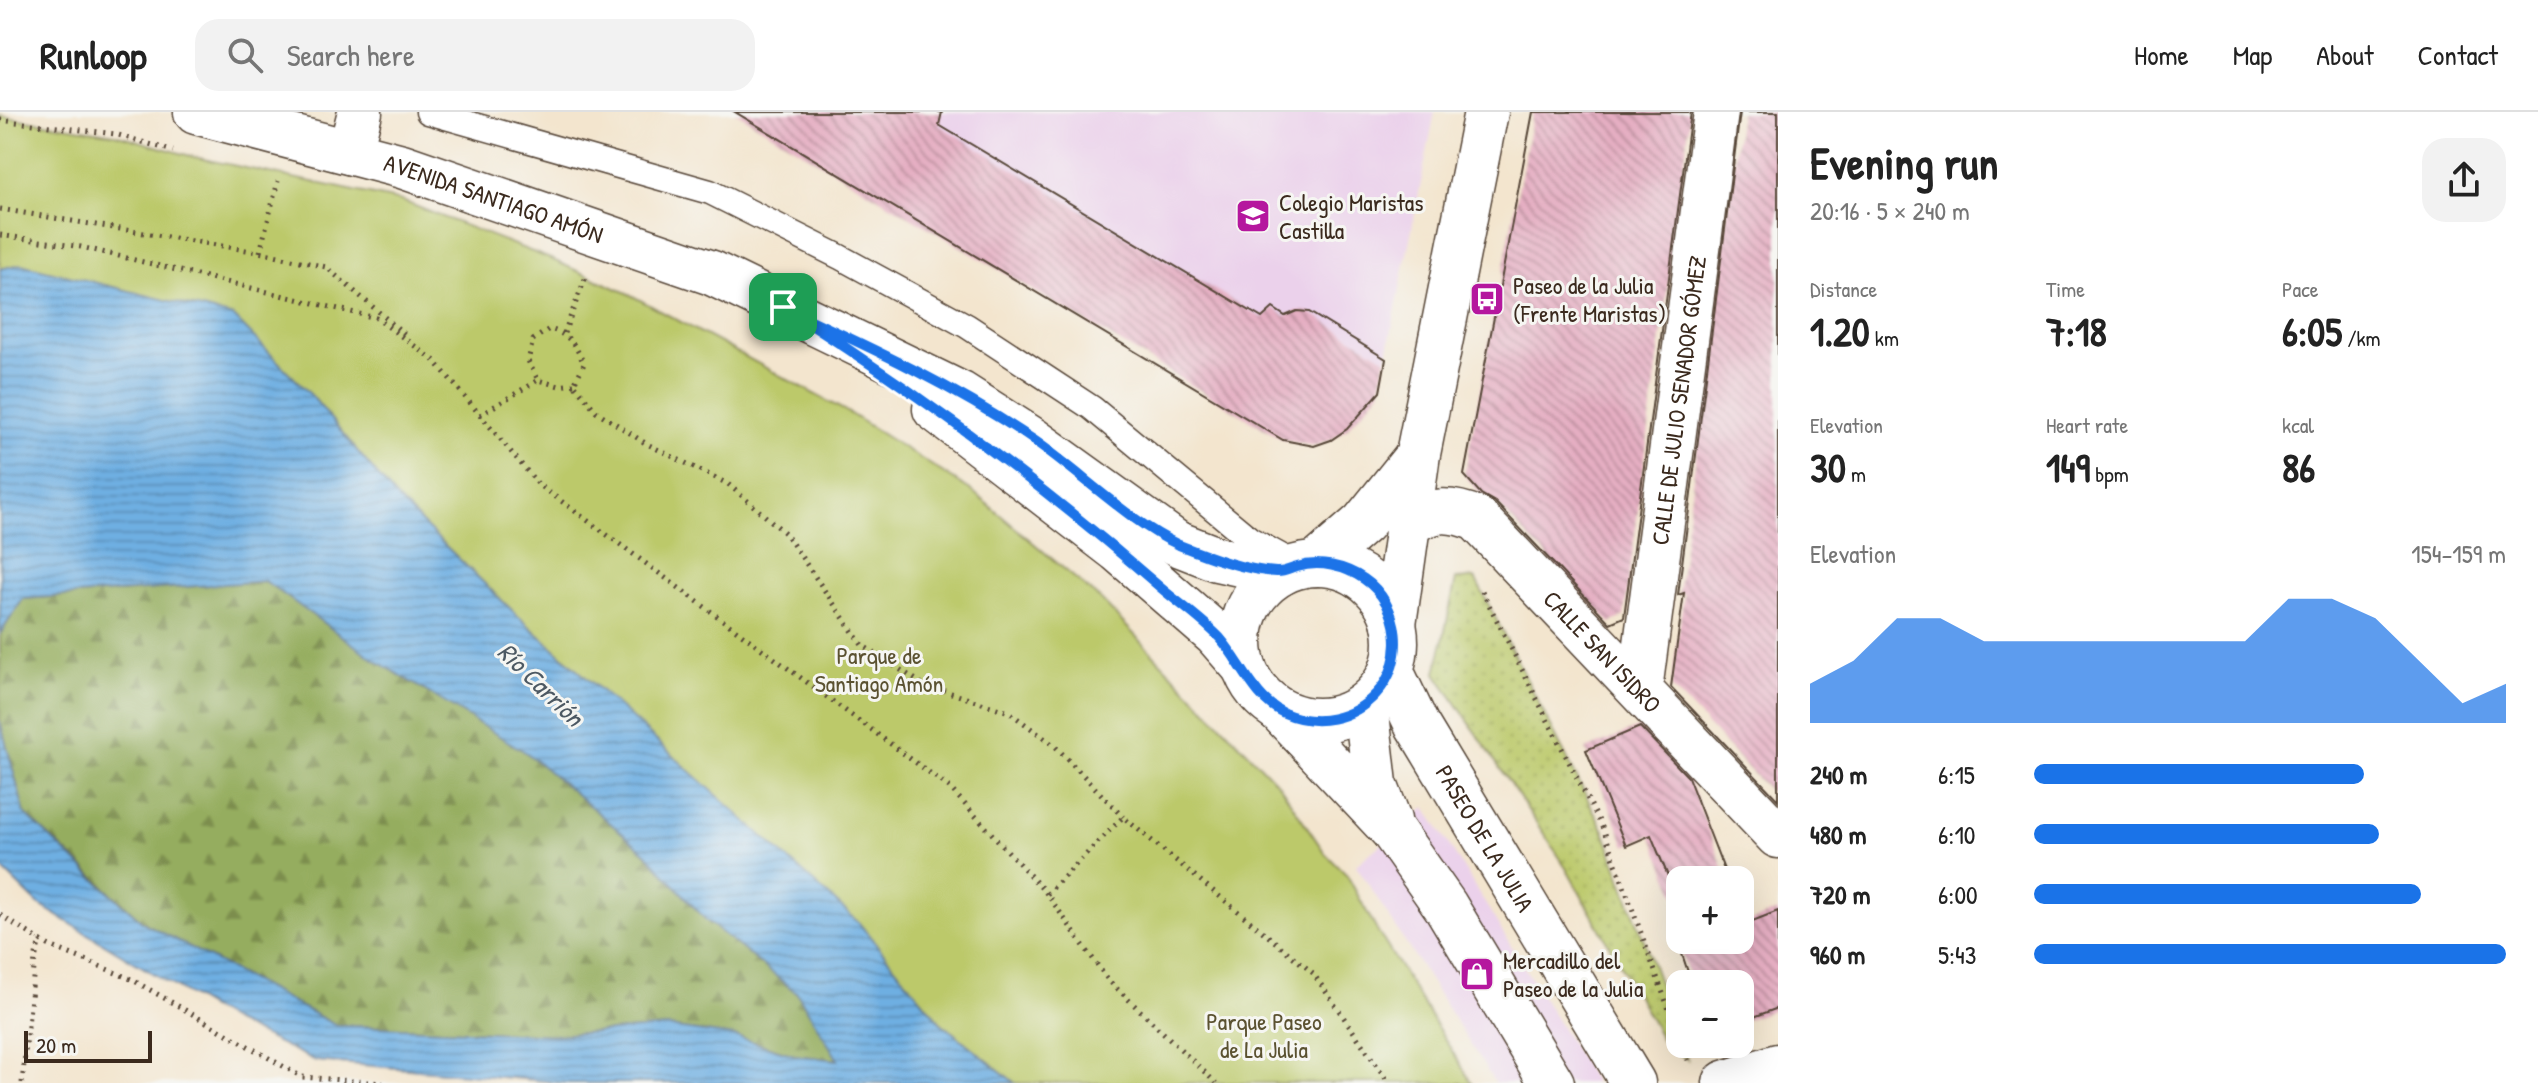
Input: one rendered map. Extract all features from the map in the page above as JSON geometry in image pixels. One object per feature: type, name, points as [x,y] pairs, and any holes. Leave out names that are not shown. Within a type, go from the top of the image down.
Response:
[{"type":"street","name":"AVENIDA SANTIAGO AMÓN","points":[[196,112],[355,132],[402,166],[712,273],[961,394],[1055,455],[1176,543],[1217,559],[1299,568]]},
{"type":"street","points":[[1394,624],[1418,454],[1486,112]]},
{"type":"street","name":"CALLE DE JULIO SENADOR GÓMEZ","points":[[1640,690],[1716,112]]},
{"type":"street","name":"AVENIDA SANTIAGO AMÓN","points":[[783,307],[875,365],[1118,550],[1216,635],[1244,667]]},
{"type":"street","points":[[1418,454],[1363,523],[1260,591],[1245,613],[1240,640],[1244,667],[1265,700],[1281,712],[1392,830],[1446,907],[1552,1083]]},
{"type":"street","points":[[1409,523],[1429,511],[1453,509],[1477,519]]},
{"type":"street","name":"CALLE SAN ISIDRO","points":[[1477,519],[1778,836]]},
{"type":"street","points":[[1281,712],[1303,719],[1325,720],[1346,716],[1378,688],[1397,648],[1394,624],[1384,599],[1366,580],[1342,568],[1299,568]]},
{"type":"street","points":[[1378,688],[1375,784],[1392,830]]},
{"type":"street","name":"PASEO DE LA JULIA","points":[[1378,688],[1417,725],[1633,1083]]},
{"type":"street","points":[[1725,1083],[1778,1066]]},
{"type":"lane","points":[[428,112],[710,192],[840,257],[967,326],[1092,408],[1250,539],[1299,568]]},
{"type":"path","points":[[0,120],[115,134],[175,151]]},
{"type":"path","points":[[260,252],[280,182],[265,177]]},
{"type":"path","points":[[0,209],[260,252],[326,267],[434,360],[538,484],[949,787],[1047,894],[1108,980],[1216,1083]]},
{"type":"path","points":[[0,235],[81,247],[376,318],[434,360]]},
{"type":"path","points":[[564,333],[603,235]]},
{"type":"path","points":[[549,329],[564,333],[574,343],[584,364],[574,384],[559,386],[538,380],[528,361],[533,340],[549,329]]},
{"type":"path","points":[[480,415],[538,380]]},
{"type":"path","points":[[574,384],[596,411],[645,443],[728,484],[785,533],[862,645],[921,683],[1009,712],[1055,746],[1123,817],[1313,973],[1389,1083]]},
{"type":"path","points":[[1477,519],[1475,578],[1604,831],[1666,1002]]},
{"type":"path","points":[[1047,894],[1123,817]]},
{"type":"path","points":[[0,915],[40,940],[131,979],[302,1077],[383,1083]]},
{"type":"path","points":[[22,1083],[35,959],[40,940]]},
{"type":"shaded area","name":"Colegio Maristas Castilla","points":[[913,112],[1435,112],[1386,359],[1309,312],[1297,311],[1285,316],[1273,308],[1262,318]]},
{"type":"shaded area","name":"Mercadillo del Paseo de la Julia","points":[[1426,807],[1595,1083],[1495,1083],[1356,865]]},
{"type":"green space","name":"Parque de Santiago Amón","points":[[0,116],[115,134],[194,157],[402,201],[553,260],[629,294],[844,410],[972,491],[1102,601],[1279,785],[1325,853],[1347,875],[1375,927],[1472,1083],[1015,1083],[940,1022],[858,923],[518,616],[397,499],[311,395],[21,264],[0,269]]},
{"type":"green space","points":[[1475,578],[1604,831],[1666,1001],[1666,1047],[1562,861],[1436,673],[1456,579]]},
{"type":"green space","points":[[265,581],[375,660],[527,753],[646,853],[706,920],[797,993],[839,1060],[794,1055],[734,1036],[668,1027],[556,1035],[335,1025],[144,923],[25,814],[0,721],[0,634],[23,599]]},
{"type":"water","name":"Río Carrión","points":[[21,264],[234,317],[311,395],[397,499],[518,616],[859,923],[940,1022],[1015,1083],[568,1083],[316,1061],[232,1021],[38,904],[0,867],[0,721],[25,814],[87,872],[144,923],[335,1025],[556,1035],[668,1027],[734,1036],[794,1055],[838,1060],[797,993],[706,920],[646,853],[527,753],[375,660],[265,581],[23,599],[0,634],[0,269]]},
{"type":"building","points":[[735,112],[942,112],[939,125],[1262,318],[1273,308],[1285,316],[1297,311],[1309,312],[1386,359],[1380,392],[1347,429],[1331,440],[1314,446],[1283,440]]},
{"type":"building","points":[[1533,112],[1691,112],[1624,617],[1610,623],[1495,502],[1481,494],[1464,475]]},
{"type":"building","points":[[1740,112],[1778,112],[1778,800],[1671,687],[1684,593],[1678,595]]},
{"type":"building","points":[[1640,727],[1688,777],[1723,866],[1666,866],[1666,871],[1651,835],[1626,846],[1586,750]]},
{"type":"building","points":[[1778,911],[1778,1008],[1754,1017],[1754,970],[1687,970],[1682,954],[1754,954],[1754,920]]},
{"type":"place","name":"Colegio Maristas Castilla","points":[[1253,216]]},
{"type":"place","name":"Paseo de la Julia (Frente Maristas)","points":[[1487,299]]},
{"type":"place","name":"Mercadillo del Paseo de la Julia","points":[[1477,974]]},
{"type":"route","points":[[783,307],[961,394],[1033,440],[1142,522],[1176,543],[1217,559],[1259,570],[1281,573],[1316,564],[1342,568],[1366,580],[1384,599],[1394,624],[1397,648],[1391,671],[1381,690],[1366,705],[1346,716],[1325,720],[1303,719],[1281,712],[1265,700],[1244,667],[1216,635],[1118,550],[875,365],[783,307]]},
{"type":"park label","name":"Parque Paseo de La Julia","points":[[1264,1035]]}]
